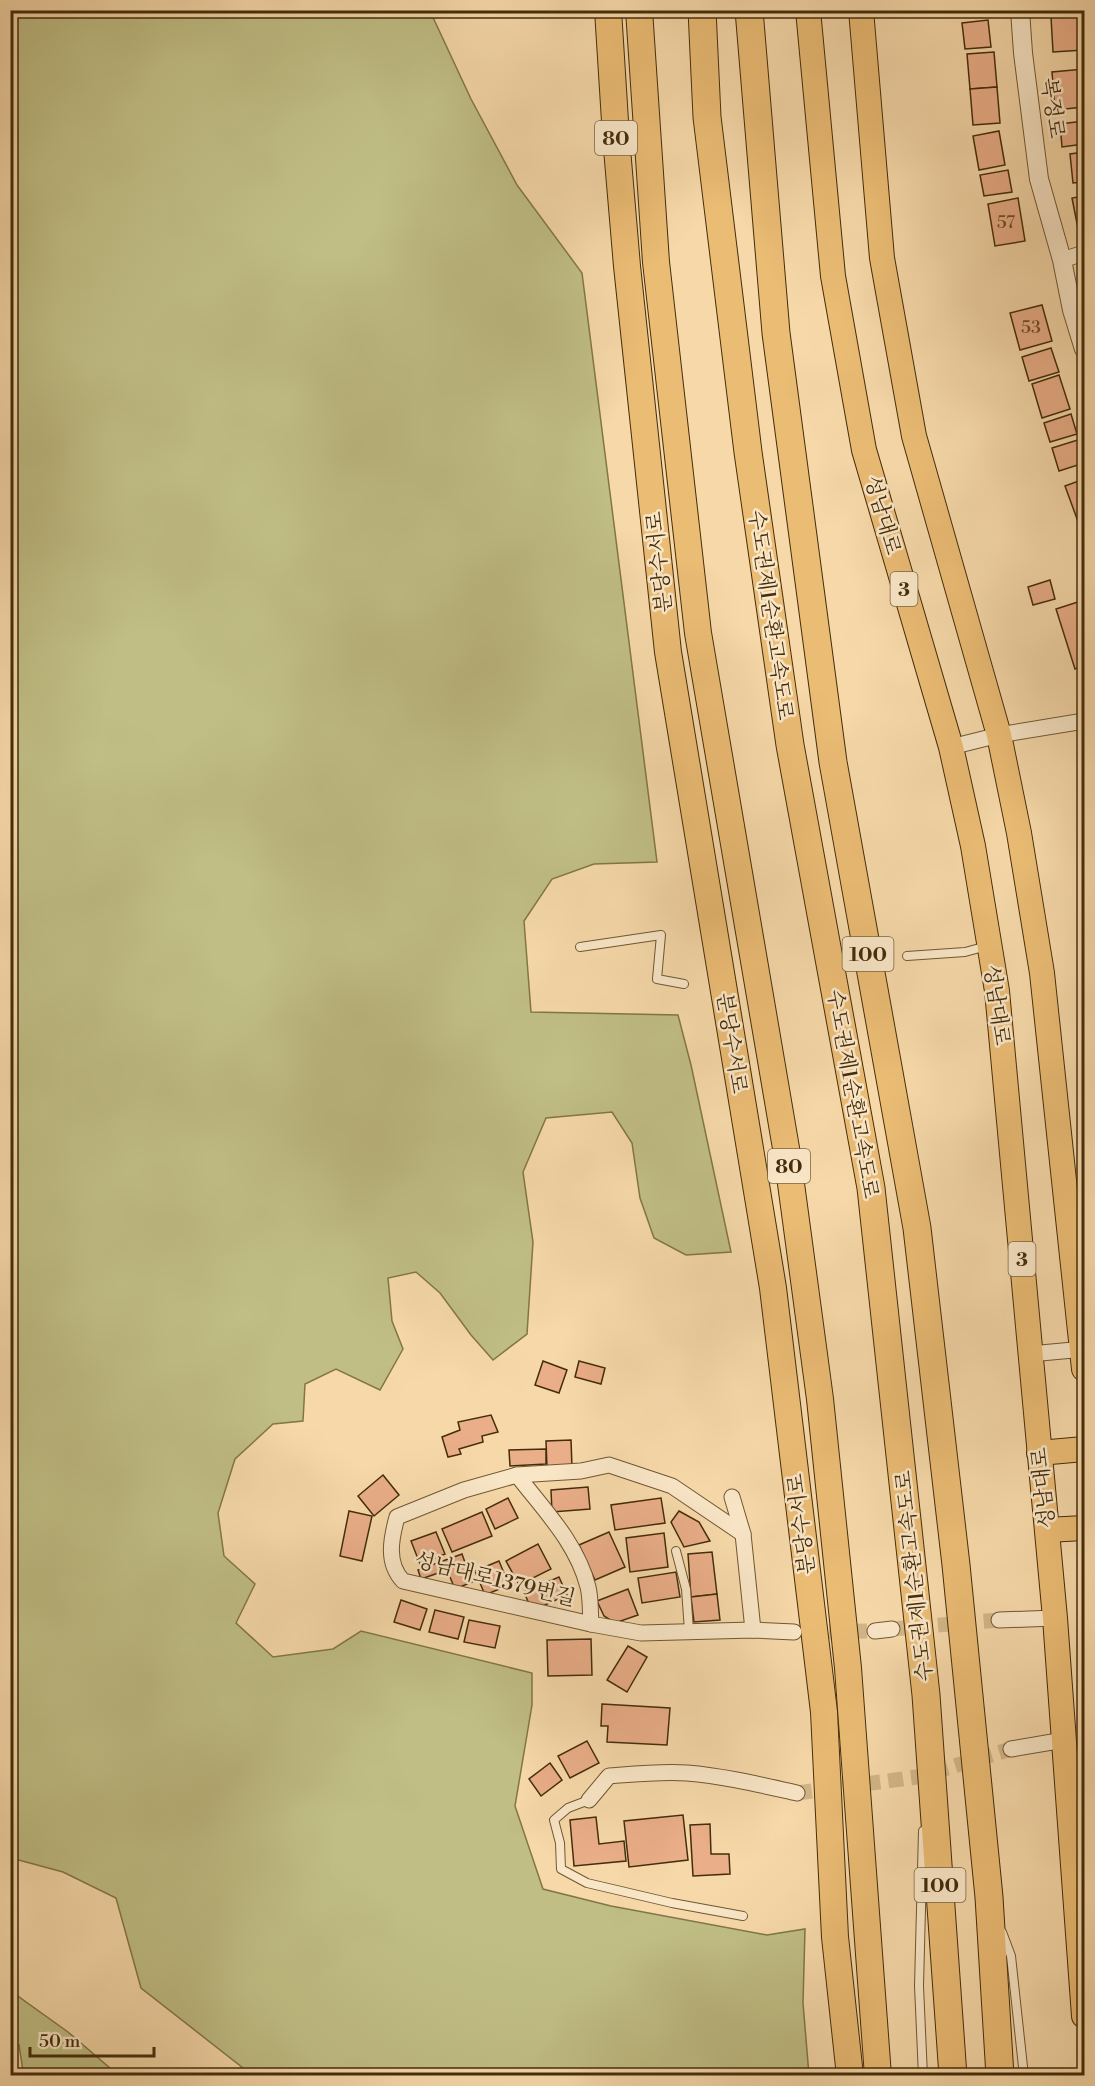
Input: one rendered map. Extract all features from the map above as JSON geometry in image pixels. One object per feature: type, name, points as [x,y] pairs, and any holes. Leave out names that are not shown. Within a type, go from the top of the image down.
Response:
[{"type":"highway","name":"분당수서로","points":[[608,10],[627,266],[668,652],[773,1288],[824,1713],[836,1937],[850,2076]]},
{"type":"highway","name":"분당수서로","points":[[639,10],[656,262],[698,633],[787,1154],[820,1399],[848,1668],[878,2076]]},
{"type":"highway","name":"수도권제1순환고속도로","points":[[702,10],[708,128],[748,452],[790,745],[872,1188],[926,1695],[953,2076]]},
{"type":"highway","name":"수도권제1순환고속도로","points":[[749,10],[776,333],[833,762],[917,1228],[956,1564],[989,1897],[1000,2076]]},
{"type":"main road","name":"성남대로","points":[[808,10],[833,276],[864,450],[951,747],[973,846],[997,991],[1055,1618],[1084,2016]]},
{"type":"main road","points":[[861,10],[882,258],[914,436],[999,735],[1019,833],[1042,973],[1084,1356]]},
{"type":"main road","points":[[1039,1453],[1084,1449]]},
{"type":"main road","points":[[1047,1530],[1084,1528]]},
{"type":"street","name":"복정로","points":[[1020,10],[1023,53],[1040,178],[1062,260],[1072,310],[1084,349]]},
{"type":"street","points":[[1062,260],[1084,253]]},
{"type":"street","points":[[951,747],[999,735],[1084,721]]},
{"type":"street","points":[[1030,1354],[1084,1356]]},
{"type":"street","name":"성남대로1379번길","points":[[744,1534],[672,1486],[609,1465],[581,1471],[517,1475],[464,1490],[397,1516],[390,1542],[394,1572],[403,1581],[591,1624],[641,1633],[753,1630],[794,1632]]},
{"type":"street","name":"성남대로1379번길","points":[[517,1475],[568,1539],[579,1559],[589,1589],[591,1624]]},
{"type":"street","points":[[732,1497],[744,1534],[753,1630]]},
{"type":"street","points":[[999,1620],[1055,1618]]},
{"type":"street","points":[[875,1630],[892,1629]]},
{"type":"street","points":[[1011,1749],[1064,1740]]},
{"type":"street","points":[[589,1800],[609,1776],[631,1774],[685,1773],[733,1779],[797,1792]]},
{"type":"lane","points":[[580,947],[661,935],[657,979],[684,984]]},
{"type":"lane","points":[[907,956],[965,952],[988,946]]},
{"type":"lane","points":[[676,1551],[686,1589],[689,1631]]},
{"type":"lane","points":[[924,1788],[926,1695]]},
{"type":"lane","points":[[589,1800],[568,1808],[554,1820],[560,1843],[561,1869],[586,1882],[672,1904],[743,1916]]},
{"type":"lane","points":[[923,1823],[919,1986],[923,2076]]},
{"type":"lane","points":[[989,1897],[1011,1956],[1024,2076]]},
{"type":"shaded area","points":[[10,11],[430,11],[471,99],[517,185],[582,273],[657,862],[594,864],[552,879],[524,921],[531,1012],[678,1015],[731,1252],[686,1255],[654,1238],[640,1198],[632,1143],[612,1112],[546,1118],[523,1172],[533,1242],[527,1334],[493,1360],[440,1293],[416,1272],[388,1278],[392,1321],[403,1349],[380,1390],[336,1369],[305,1384],[303,1421],[273,1424],[235,1459],[218,1513],[224,1556],[255,1584],[236,1623],[273,1657],[333,1649],[361,1631],[532,1673],[532,1705],[515,1806],[543,1889],[611,1906],[767,1935],[805,1929],[803,2003],[809,2075],[252,2075],[141,1988],[116,1898],[63,1872],[11,1858]]},
{"type":"shaded area","points":[[11,1987],[15,1994],[68,2032],[118,2075],[32,2075],[23,2071],[19,2045],[11,2044]]},
{"type":"building","points":[[1084,14],[1084,50],[1053,52],[1051,17]]},
{"type":"building","points":[[988,20],[991,47],[965,49],[962,23]]},
{"type":"building","points":[[994,52],[997,87],[970,89],[967,54]]},
{"type":"building","points":[[1084,69],[1084,107],[1055,110],[1052,72]]},
{"type":"building","points":[[997,87],[1000,123],[973,125],[970,89]]},
{"type":"building","points":[[1084,121],[1084,144],[1062,147],[1060,124]]},
{"type":"building","points":[[999,131],[1005,165],[979,170],[973,136]]},
{"type":"building","points":[[1084,152],[1084,182],[1073,183],[1070,154]]},
{"type":"building","points":[[1008,170],[1012,192],[984,196],[980,175]]},
{"type":"building","points":[[1084,196],[1084,238],[1080,239],[1072,198]]},
{"type":"building","points":[[1018,198],[1025,241],[995,246],[988,204]]},
{"type":"building","points":[[1042,305],[1052,341],[1020,350],[1010,313]]},
{"type":"building","points":[[1051,348],[1059,372],[1029,381],[1022,357]]},
{"type":"building","points":[[1059,375],[1070,409],[1042,418],[1032,384]]},
{"type":"building","points":[[1071,414],[1077,434],[1050,442],[1044,423]]},
{"type":"building","points":[[1084,438],[1084,463],[1059,471],[1052,448]]},
{"type":"building","points":[[1084,479],[1084,538],[1065,486]]},
{"type":"building","points":[[1050,580],[1055,599],[1033,605],[1028,587]]},
{"type":"building","points":[[1081,601],[1084,613],[1084,666],[1075,669],[1056,609]]},
{"type":"building","points":[[543,1361],[567,1370],[559,1393],[535,1385]]},
{"type":"building","points":[[579,1361],[605,1368],[601,1384],[575,1377]]},
{"type":"building","points":[[491,1415],[498,1432],[482,1436],[483,1442],[459,1449],[461,1454],[448,1457],[442,1437],[460,1430],[458,1422]]},
{"type":"building","points":[[571,1440],[572,1467],[547,1468],[546,1441]]},
{"type":"building","points":[[546,1449],[546,1464],[510,1466],[509,1450]]},
{"type":"building","points":[[383,1475],[399,1495],[374,1516],[358,1496]]},
{"type":"building","points":[[588,1487],[590,1509],[552,1512],[551,1490]]},
{"type":"building","points":[[508,1498],[518,1518],[495,1529],[486,1509]]},
{"type":"building","points":[[661,1498],[665,1523],[615,1530],[611,1505]]},
{"type":"building","points":[[349,1511],[372,1516],[362,1561],[340,1556]]},
{"type":"building","points":[[679,1511],[699,1522],[710,1541],[684,1547],[671,1522]]},
{"type":"building","points":[[482,1512],[492,1536],[452,1552],[442,1529]]},
{"type":"building","points":[[436,1532],[445,1554],[420,1564],[411,1541]]},
{"type":"building","points":[[609,1532],[625,1567],[595,1580],[579,1545]]},
{"type":"building","points":[[664,1533],[668,1567],[630,1572],[626,1538]]},
{"type":"building","points":[[538,1544],[551,1569],[519,1585],[506,1561]]},
{"type":"building","points":[[712,1552],[717,1594],[691,1597],[688,1554]]},
{"type":"building","points":[[462,1554],[472,1582],[455,1589],[447,1570],[421,1579],[418,1570]]},
{"type":"building","points":[[499,1561],[509,1585],[485,1595],[475,1571]]},
{"type":"building","points":[[676,1572],[680,1597],[642,1603],[638,1578]]},
{"type":"building","points":[[559,1577],[567,1595],[532,1611],[524,1592]]},
{"type":"building","points":[[628,1589],[638,1615],[615,1623],[604,1616],[597,1601]]},
{"type":"building","points":[[717,1594],[720,1620],[694,1622],[691,1597]]},
{"type":"building","points":[[401,1600],[427,1609],[420,1630],[394,1622]]},
{"type":"building","points":[[435,1610],[464,1617],[458,1639],[429,1632]]},
{"type":"building","points":[[469,1620],[500,1626],[495,1648],[464,1642]]},
{"type":"building","points":[[591,1639],[592,1675],[548,1676],[547,1640]]},
{"type":"building","points":[[628,1646],[647,1657],[627,1692],[607,1680]]},
{"type":"building","points":[[602,1704],[670,1708],[667,1745],[607,1742],[608,1726],[601,1726]]},
{"type":"building","points":[[587,1741],[599,1763],[570,1778],[558,1756]]},
{"type":"building","points":[[550,1763],[562,1780],[541,1796],[529,1779]]},
{"type":"building","points":[[683,1815],[688,1860],[629,1867],[624,1821]]},
{"type":"building","points":[[596,1817],[599,1844],[624,1841],[626,1861],[574,1866],[570,1820]]},
{"type":"building","points":[[710,1824],[711,1854],[729,1854],[730,1874],[693,1876],[690,1825]]},
{"type":"tunnel","points":[[892,1629],[999,1620]]},
{"type":"tunnel","points":[[806,1632],[875,1631]]},
{"type":"tunnel","points":[[797,1793],[917,1777],[1011,1749]]}]
